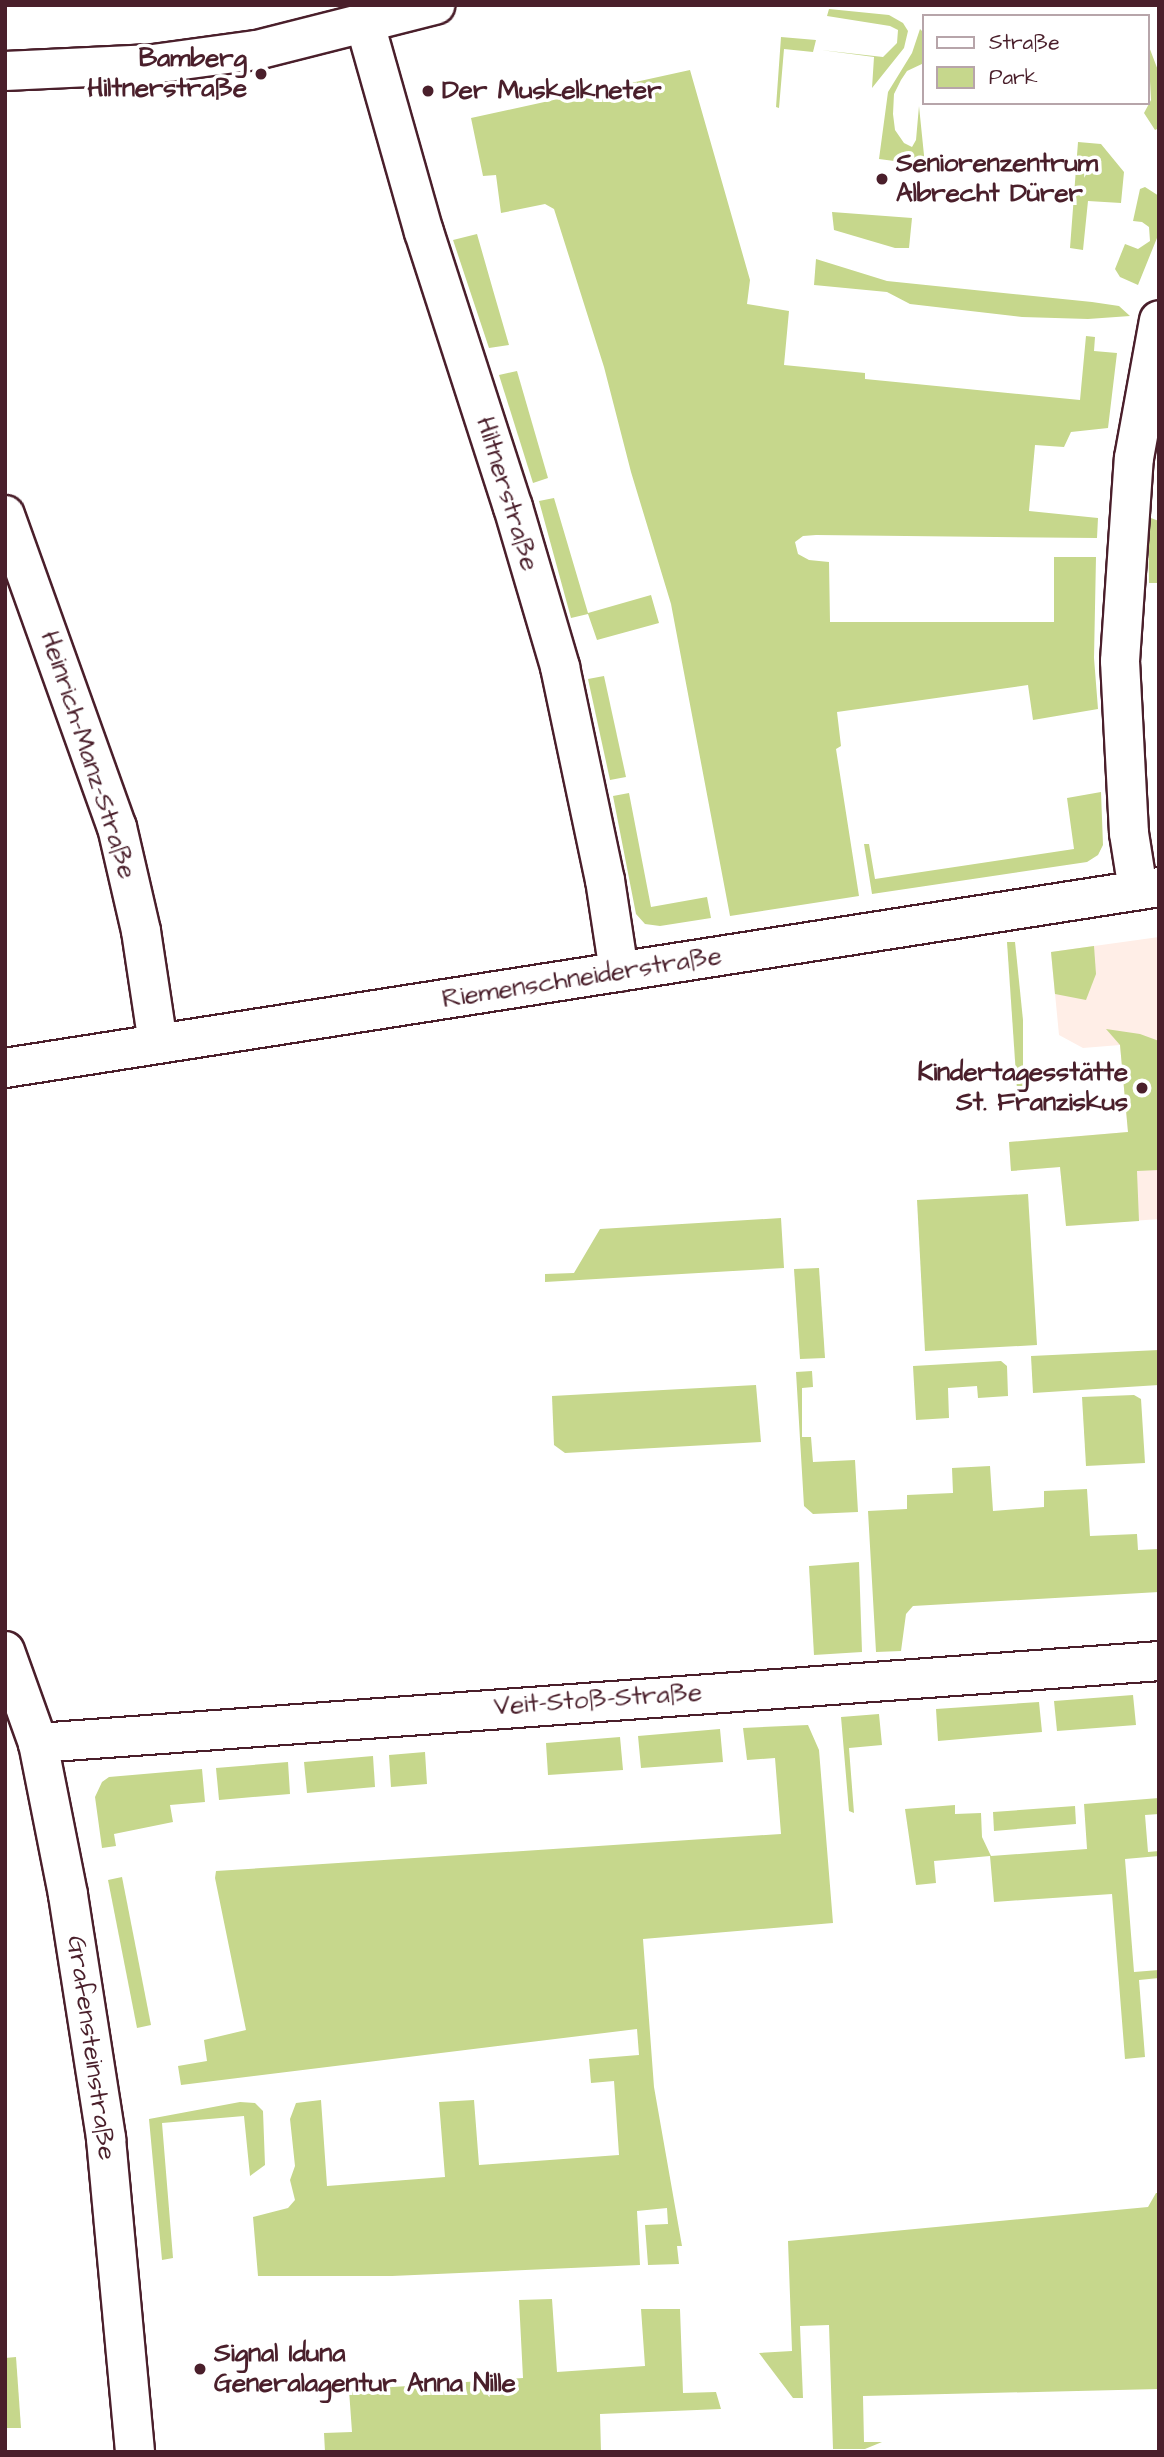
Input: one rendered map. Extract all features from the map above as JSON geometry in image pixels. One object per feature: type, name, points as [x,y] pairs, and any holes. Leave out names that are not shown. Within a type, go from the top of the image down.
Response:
[{"type":"street","points":[[5,71],[153,65],[257,50],[435,5]]},
{"type":"street","name":"Hiltnerstraße","points":[[365,24],[424,232],[513,507],[559,667],[605,880],[620,972]]},
{"type":"street","points":[[1149,889],[1129,833],[1120,661],[1134,458],[1159,320]]},
{"type":"street","name":"Heinrich-Manz-Straße","points":[[5,515],[117,827],[141,931],[158,1043]]},
{"type":"street","name":"Riemenschneiderstraße","points":[[5,1068],[1149,889]]},
{"type":"street","name":"Grafensteinstraße","points":[[5,1651],[38,1743],[66,1883],[102,2103],[121,2271],[135,2452]]},
{"type":"street","name":"Veit-Stoß-Straße","points":[[38,1743],[1159,1661]]},
{"type":"shaded area","name":"Kindertagesstätte St. Franziskus","points":[[1159,937],[1159,1219],[1066,1226],[1060,1167],[1011,1171],[1009,1142],[1128,1132],[1120,1045],[1083,1048],[1059,1035],[1051,952]]},
{"type":"green space","points":[[829,9],[889,15],[903,23],[908,31],[904,48],[872,88],[874,57],[821,50],[883,57],[897,43],[898,30],[890,26],[827,16]]},
{"type":"green space","points":[[920,29],[922,64],[907,71],[901,80],[894,94],[893,114],[895,130],[904,143],[912,147],[916,140],[919,106],[925,165],[879,159],[888,92],[912,53]]},
{"type":"green space","points":[[781,37],[816,40],[813,52],[784,49],[779,108],[776,107]]},
{"type":"green space","points":[[1150,49],[1159,73],[1159,128],[1155,130],[1144,113],[1151,100]]},
{"type":"green space","points":[[690,70],[750,280],[747,304],[789,311],[784,365],[865,373],[865,379],[1080,400],[1086,336],[1095,337],[1094,351],[1117,353],[1108,428],[1071,432],[1064,447],[1035,445],[1029,511],[1098,518],[1097,538],[816,535],[803,536],[795,542],[798,554],[809,560],[829,562],[830,622],[1054,622],[1054,557],[1096,557],[1094,658],[1098,709],[1033,720],[1028,685],[837,712],[841,746],[836,749],[859,896],[730,916],[671,604],[631,472],[604,367],[554,209],[545,204],[501,213],[496,175],[483,176],[471,118]]},
{"type":"green space","points":[[1078,142],[1101,144],[1124,172],[1121,203],[1088,201],[1083,250],[1070,248]]},
{"type":"green space","points":[[1145,187],[1159,196],[1159,233],[1138,285],[1120,277],[1115,269],[1125,244],[1138,249],[1150,241],[1149,227],[1142,222],[1133,221],[1140,189]]},
{"type":"green space","points":[[832,212],[912,218],[909,248],[895,248],[834,230]]},
{"type":"green space","points":[[477,234],[509,345],[489,348],[453,240]]},
{"type":"green space","points":[[816,259],[887,281],[1092,302],[1119,306],[1130,316],[1088,319],[1022,317],[910,304],[887,292],[814,285]]},
{"type":"green space","points":[[517,371],[548,478],[533,483],[499,375]]},
{"type":"green space","points":[[554,498],[588,613],[651,595],[659,623],[597,640],[588,614],[571,618],[539,501]]},
{"type":"green space","points":[[1148,517],[1159,521],[1159,583],[1149,583]]},
{"type":"green space","points":[[604,676],[626,777],[610,780],[588,679]]},
{"type":"green space","points":[[1101,792],[1103,845],[1098,855],[1087,862],[872,894],[864,844],[869,844],[875,879],[1074,849],[1067,798]]},
{"type":"green space","points":[[629,793],[651,907],[707,897],[711,918],[660,926],[645,924],[636,914],[613,796]]},
{"type":"green space","points":[[1007,942],[1015,942],[1023,1020],[1023,1089],[1017,1090]]},
{"type":"green space","points":[[1094,946],[1096,974],[1086,1000],[1055,994],[1051,952]]},
{"type":"green space","points":[[1106,1029],[1140,1034],[1159,1041],[1159,1170],[1137,1171],[1139,1221],[1066,1226],[1060,1167],[1011,1171],[1009,1142],[1128,1132],[1120,1045]]},
{"type":"green space","points":[[1028,1194],[1037,1345],[925,1351],[917,1200]]},
{"type":"green space","points":[[781,1218],[784,1268],[545,1282],[545,1274],[574,1273],[600,1229]]},
{"type":"green space","points":[[819,1268],[825,1358],[800,1359],[794,1269]]},
{"type":"green space","points":[[1159,1350],[1159,1385],[1033,1393],[1031,1356]]},
{"type":"green space","points":[[1001,1361],[1007,1366],[1008,1396],[978,1398],[977,1386],[948,1388],[949,1418],[916,1420],[913,1366]]},
{"type":"green space","points":[[812,1371],[813,1387],[802,1388],[802,1437],[811,1437],[813,1462],[855,1460],[858,1512],[813,1514],[804,1506],[796,1372]]},
{"type":"green space","points":[[756,1385],[761,1442],[565,1453],[554,1445],[552,1396]]},
{"type":"green space","points":[[1134,1395],[1141,1399],[1145,1463],[1086,1466],[1082,1397]]},
{"type":"green space","points":[[990,1466],[993,1511],[1044,1507],[1044,1491],[1087,1489],[1090,1536],[1137,1534],[1138,1550],[1159,1549],[1159,1592],[913,1606],[906,1614],[901,1651],[876,1652],[868,1511],[907,1509],[907,1495],[953,1493],[952,1468]]},
{"type":"green space","points":[[859,1562],[862,1652],[814,1655],[809,1566]]},
{"type":"green space","points":[[1133,1695],[1136,1725],[1057,1731],[1054,1701]]},
{"type":"green space","points":[[1039,1702],[1042,1732],[938,1741],[936,1709]]},
{"type":"green space","points":[[879,1714],[882,1745],[849,1748],[854,1813],[849,1811],[841,1717]]},
{"type":"green space","points":[[808,1725],[819,1750],[833,1923],[643,1939],[654,2087],[682,2246],[677,2246],[679,2264],[648,2265],[645,2225],[668,2224],[667,2208],[637,2211],[640,2265],[392,2276],[258,2276],[253,2217],[288,2208],[295,2200],[290,2180],[295,2166],[290,2119],[296,2103],[321,2100],[327,2186],[445,2177],[439,2102],[474,2100],[479,2165],[619,2155],[614,2081],[591,2083],[589,2059],[639,2055],[637,2029],[181,2085],[178,2066],[207,2061],[204,2040],[246,2030],[215,1878],[216,1871],[781,1834],[775,1758],[747,1760],[743,1728]]},
{"type":"green space","points":[[720,1729],[723,1762],[641,1768],[638,1736]]},
{"type":"green space","points":[[620,1737],[623,1770],[548,1775],[546,1743]]},
{"type":"green space","points":[[425,1752],[427,1784],[391,1787],[389,1755]]},
{"type":"green space","points":[[373,1756],[375,1787],[307,1793],[304,1762]]},
{"type":"green space","points":[[288,1762],[290,1794],[219,1800],[216,1768]]},
{"type":"green space","points":[[202,1769],[205,1802],[170,1805],[173,1822],[114,1834],[116,1846],[102,1848],[95,1797],[102,1782],[109,1777]]},
{"type":"green space","points":[[1159,1798],[1159,1814],[1145,1815],[1148,1852],[1159,1851],[1159,1856],[1125,1859],[1134,1972],[1159,1970],[1159,1978],[1139,1980],[1145,2057],[1125,2059],[1112,1894],[994,1902],[990,1856],[934,1861],[936,1883],[916,1885],[905,1809],[955,1805],[955,1814],[981,1813],[982,1837],[991,1856],[1087,1849],[1084,1804]]},
{"type":"green space","points":[[1075,1806],[1076,1824],[994,1831],[993,1812]]},
{"type":"green space","points":[[122,1877],[151,2025],[137,2028],[108,1880]]},
{"type":"green space","points":[[240,2102],[255,2103],[263,2111],[265,2165],[250,2176],[244,2116],[162,2123],[173,2258],[162,2260],[149,2119]]},
{"type":"green space","points":[[1156,2193],[1159,2193],[1159,2389],[863,2396],[864,2442],[882,2442],[865,2449],[833,2449],[829,2325],[800,2326],[803,2398],[793,2398],[759,2353],[792,2351],[788,2241],[1148,2207]]},
{"type":"green space","points":[[552,2299],[557,2372],[645,2366],[641,2309],[680,2309],[683,2393],[716,2392],[721,2409],[600,2414],[601,2452],[325,2452],[324,2433],[352,2432],[349,2390],[523,2378],[519,2300]]},
{"type":"green space","points":[[16,2357],[21,2428],[5,2428],[5,2358]]},
{"type":"place","name":"Bamberg Hiltnerstraße","points":[[261,74]]},
{"type":"place","name":"Der Muskelkneter","points":[[428,91]]},
{"type":"place","name":"Seniorenzentrum Albrecht Dürer","points":[[882,179]]},
{"type":"place","name":"Kindertagesstätte St. Franziskus","points":[[1142,1088]]},
{"type":"place","name":"Signal Iduna Generalagentur Anna Nille","points":[[200,2369]]}]
